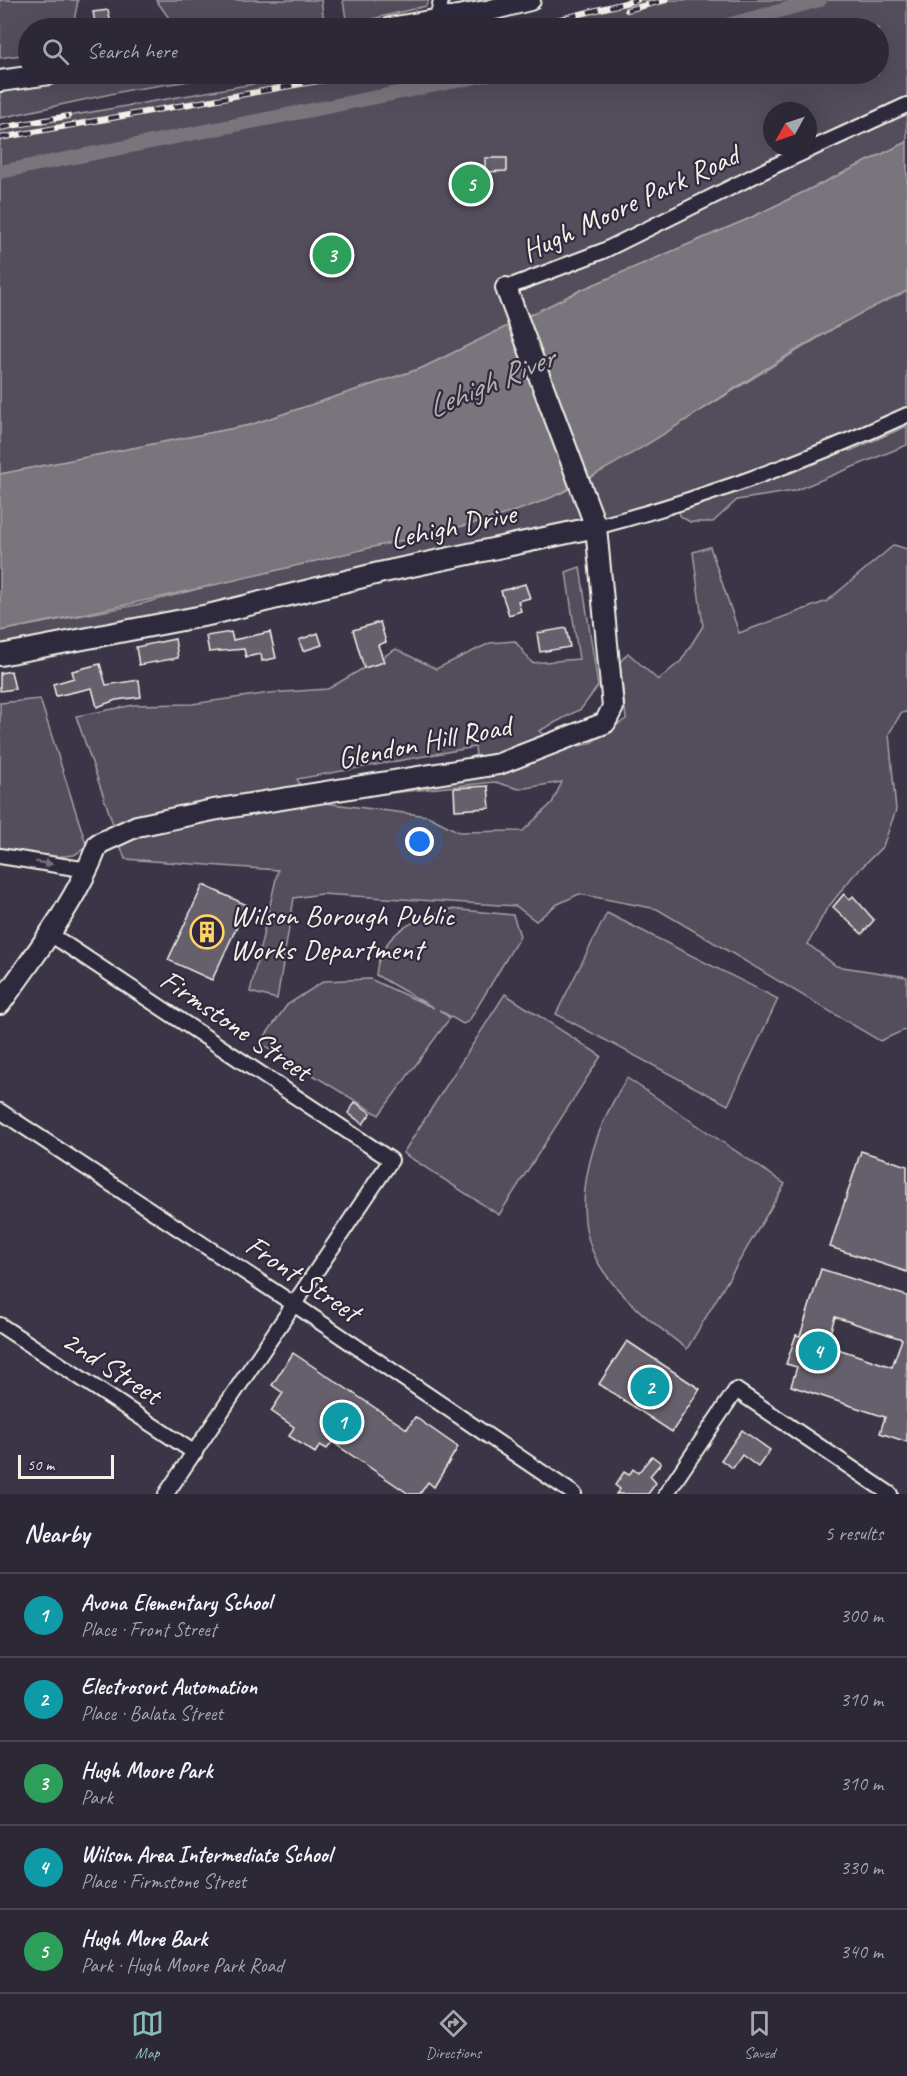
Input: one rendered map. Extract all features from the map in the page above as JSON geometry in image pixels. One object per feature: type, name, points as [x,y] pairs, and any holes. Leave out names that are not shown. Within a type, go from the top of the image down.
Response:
[{"type":"street","points":[[438,18],[441,0]]},
{"type":"street","points":[[450,18],[530,0]]},
{"type":"street","points":[[0,81],[18,78]]},
{"type":"street","name":"Hugh Moore Park Road","points":[[506,288],[603,251],[774,166],[907,105]]},
{"type":"street","name":"Glendon Hill Road","points":[[0,1004],[51,934],[88,870],[98,844],[137,826],[213,810],[499,764],[605,723],[613,707],[596,527],[506,288]]},
{"type":"street","name":"Lehigh Drive","points":[[0,655],[208,615],[379,573],[596,527],[753,478],[832,449],[907,415]]},
{"type":"street","points":[[0,856],[88,870]]},
{"type":"street","name":"Firmstone Street","points":[[51,934],[391,1160],[296,1305]]},
{"type":"street","name":"Front Street","points":[[0,1111],[296,1305],[574,1494]]},
{"type":"street","points":[[166,1494],[296,1305]]},
{"type":"street","name":"2nd Street","points":[[0,1325],[195,1454]]},
{"type":"street","points":[[666,1494],[736,1390],[890,1494]]},
{"type":"shaded area","points":[[0,0],[78,0],[75,18],[18,18],[18,55],[0,58]]},
{"type":"shaded area","points":[[156,0],[321,0],[324,18],[169,18]]},
{"type":"shaded area","points":[[343,0],[429,0],[426,6],[376,18],[346,18]]},
{"type":"shaded area","points":[[637,0],[907,0],[907,142],[748,219],[581,290],[422,368],[250,425],[0,474],[0,128],[253,84],[889,84],[889,18],[564,18]]},
{"type":"shaded area","points":[[41,84],[170,84],[129,90],[0,118],[0,91]]},
{"type":"shaded area","points":[[907,291],[907,415],[838,447],[850,451],[907,426],[907,445],[794,491],[737,500],[713,522],[690,522],[680,516],[678,504],[0,655],[0,631],[141,604],[561,493],[658,437],[860,312]]},
{"type":"shaded area","points":[[894,545],[907,549],[907,712],[901,713],[889,734],[896,810],[883,846],[853,876],[826,910],[808,944],[836,966],[907,977],[907,1029],[880,1041],[657,909],[579,894],[556,905],[536,921],[516,906],[321,894],[294,898],[277,999],[250,992],[278,870],[125,859],[76,716],[134,705],[192,704],[270,693],[328,689],[396,649],[436,669],[490,643],[515,641],[532,663],[579,659],[566,572],[580,567],[598,686],[581,709],[539,731],[561,749],[589,744],[626,719],[620,662],[628,653],[658,680],[681,661],[703,626],[693,552],[710,547],[739,633],[827,601]],"holes":[[[475,747],[476,755],[362,796],[495,782],[519,789],[562,782],[552,803],[523,831],[459,832],[428,816],[309,801],[297,779]]]},
{"type":"shaded area","points":[[40,699],[87,847],[74,855],[0,862],[0,703]]},
{"type":"shaded area","points":[[451,909],[513,915],[520,936],[469,1021],[463,1024],[439,1010],[450,1018],[379,1115],[260,1043],[287,1005],[324,981],[370,979],[434,1008],[376,975],[384,948],[401,930],[424,917]]},
{"type":"shaded area","points":[[607,913],[778,999],[728,1105],[556,1014]]},
{"type":"shaded area","points":[[505,994],[601,1056],[499,1215],[403,1153]]},
{"type":"shaded area","points":[[627,1078],[785,1184],[687,1349],[642,1314],[604,1272],[592,1249],[586,1225],[584,1199],[587,1173],[594,1147],[603,1123]]},
{"type":"water","name":"Lehigh River","points":[[907,142],[907,291],[818,337],[649,443],[563,492],[517,511],[466,525],[183,592],[0,631],[0,474],[250,425],[422,368],[581,290],[748,219]]},
{"type":"building","points":[[108,10],[110,18],[94,18],[93,12]]},
{"type":"building","points":[[485,158],[507,158],[507,171],[485,172]]},
{"type":"building","points":[[525,584],[530,598],[518,601],[521,611],[509,615],[501,591]]},
{"type":"building","points":[[380,622],[386,642],[378,645],[384,662],[364,668],[353,630]]},
{"type":"building","points":[[566,628],[570,647],[540,652],[537,633]]},
{"type":"building","points":[[231,632],[233,640],[270,632],[276,658],[262,661],[261,654],[246,657],[244,649],[209,652],[206,636]]},
{"type":"building","points":[[318,633],[322,645],[303,651],[299,640]]},
{"type":"building","points":[[175,639],[178,658],[139,665],[136,647]]},
{"type":"building","points":[[100,664],[106,685],[139,680],[141,697],[116,700],[97,707],[92,688],[56,696],[53,684],[74,678],[72,671]]},
{"type":"building","points":[[11,671],[15,689],[0,691],[0,673]]},
{"type":"building","points":[[488,786],[490,808],[455,810],[454,788]]},
{"type":"building","name":"Wilson Borough Public Works Department","points":[[203,885],[247,905],[212,980],[168,960]]},
{"type":"building","points":[[844,894],[849,900],[853,896],[874,920],[862,934],[833,907]]},
{"type":"building","points":[[355,1102],[371,1113],[363,1124],[348,1113]]},
{"type":"building","points":[[861,1151],[907,1166],[907,1272],[830,1247]]},
{"type":"building","points":[[821,1269],[907,1296],[907,1442],[880,1433],[885,1417],[791,1386],[797,1367],[786,1364],[796,1335],[800,1336]],"holes":[[[835,1317],[902,1339],[892,1367],[826,1345]]]},
{"type":"building","points":[[627,1341],[700,1389],[672,1432],[599,1384]]},
{"type":"building","points":[[293,1353],[407,1429],[415,1417],[458,1447],[434,1487],[428,1482],[420,1494],[409,1494],[332,1442],[327,1449],[320,1445],[315,1453],[289,1436],[294,1427],[271,1411],[283,1393],[272,1385]]},
{"type":"building","points":[[742,1430],[770,1450],[758,1467],[742,1455],[733,1468],[721,1460]]},
{"type":"building","points":[[652,1456],[661,1463],[650,1476],[656,1483],[648,1494],[616,1494],[620,1489],[615,1485],[624,1472],[629,1475],[633,1469],[638,1473]]},
{"type":"waterway","points":[[753,18],[820,0]]},
{"type":"waterway","points":[[0,172],[442,84]]},
{"type":"railway","points":[[564,18],[637,0]]},
{"type":"railway","points":[[627,10],[666,0]]},
{"type":"railway","points":[[0,138],[301,84]]},
{"type":"railway","points":[[0,128],[68,116]]},
{"type":"place","name":"Hugh More Bark","points":[[471,184]]},
{"type":"place","name":"Hugh Moore Park","points":[[332,255]]},
{"type":"place","name":"Wilson Borough Public Works Department","points":[[207,932]]},
{"type":"place","name":"Wilson Area Intermediate School","points":[[818,1351]]},
{"type":"place","name":"Electrosort Automation","points":[[650,1387]]},
{"type":"place","name":"Avona Elementary School","points":[[342,1422]]}]
